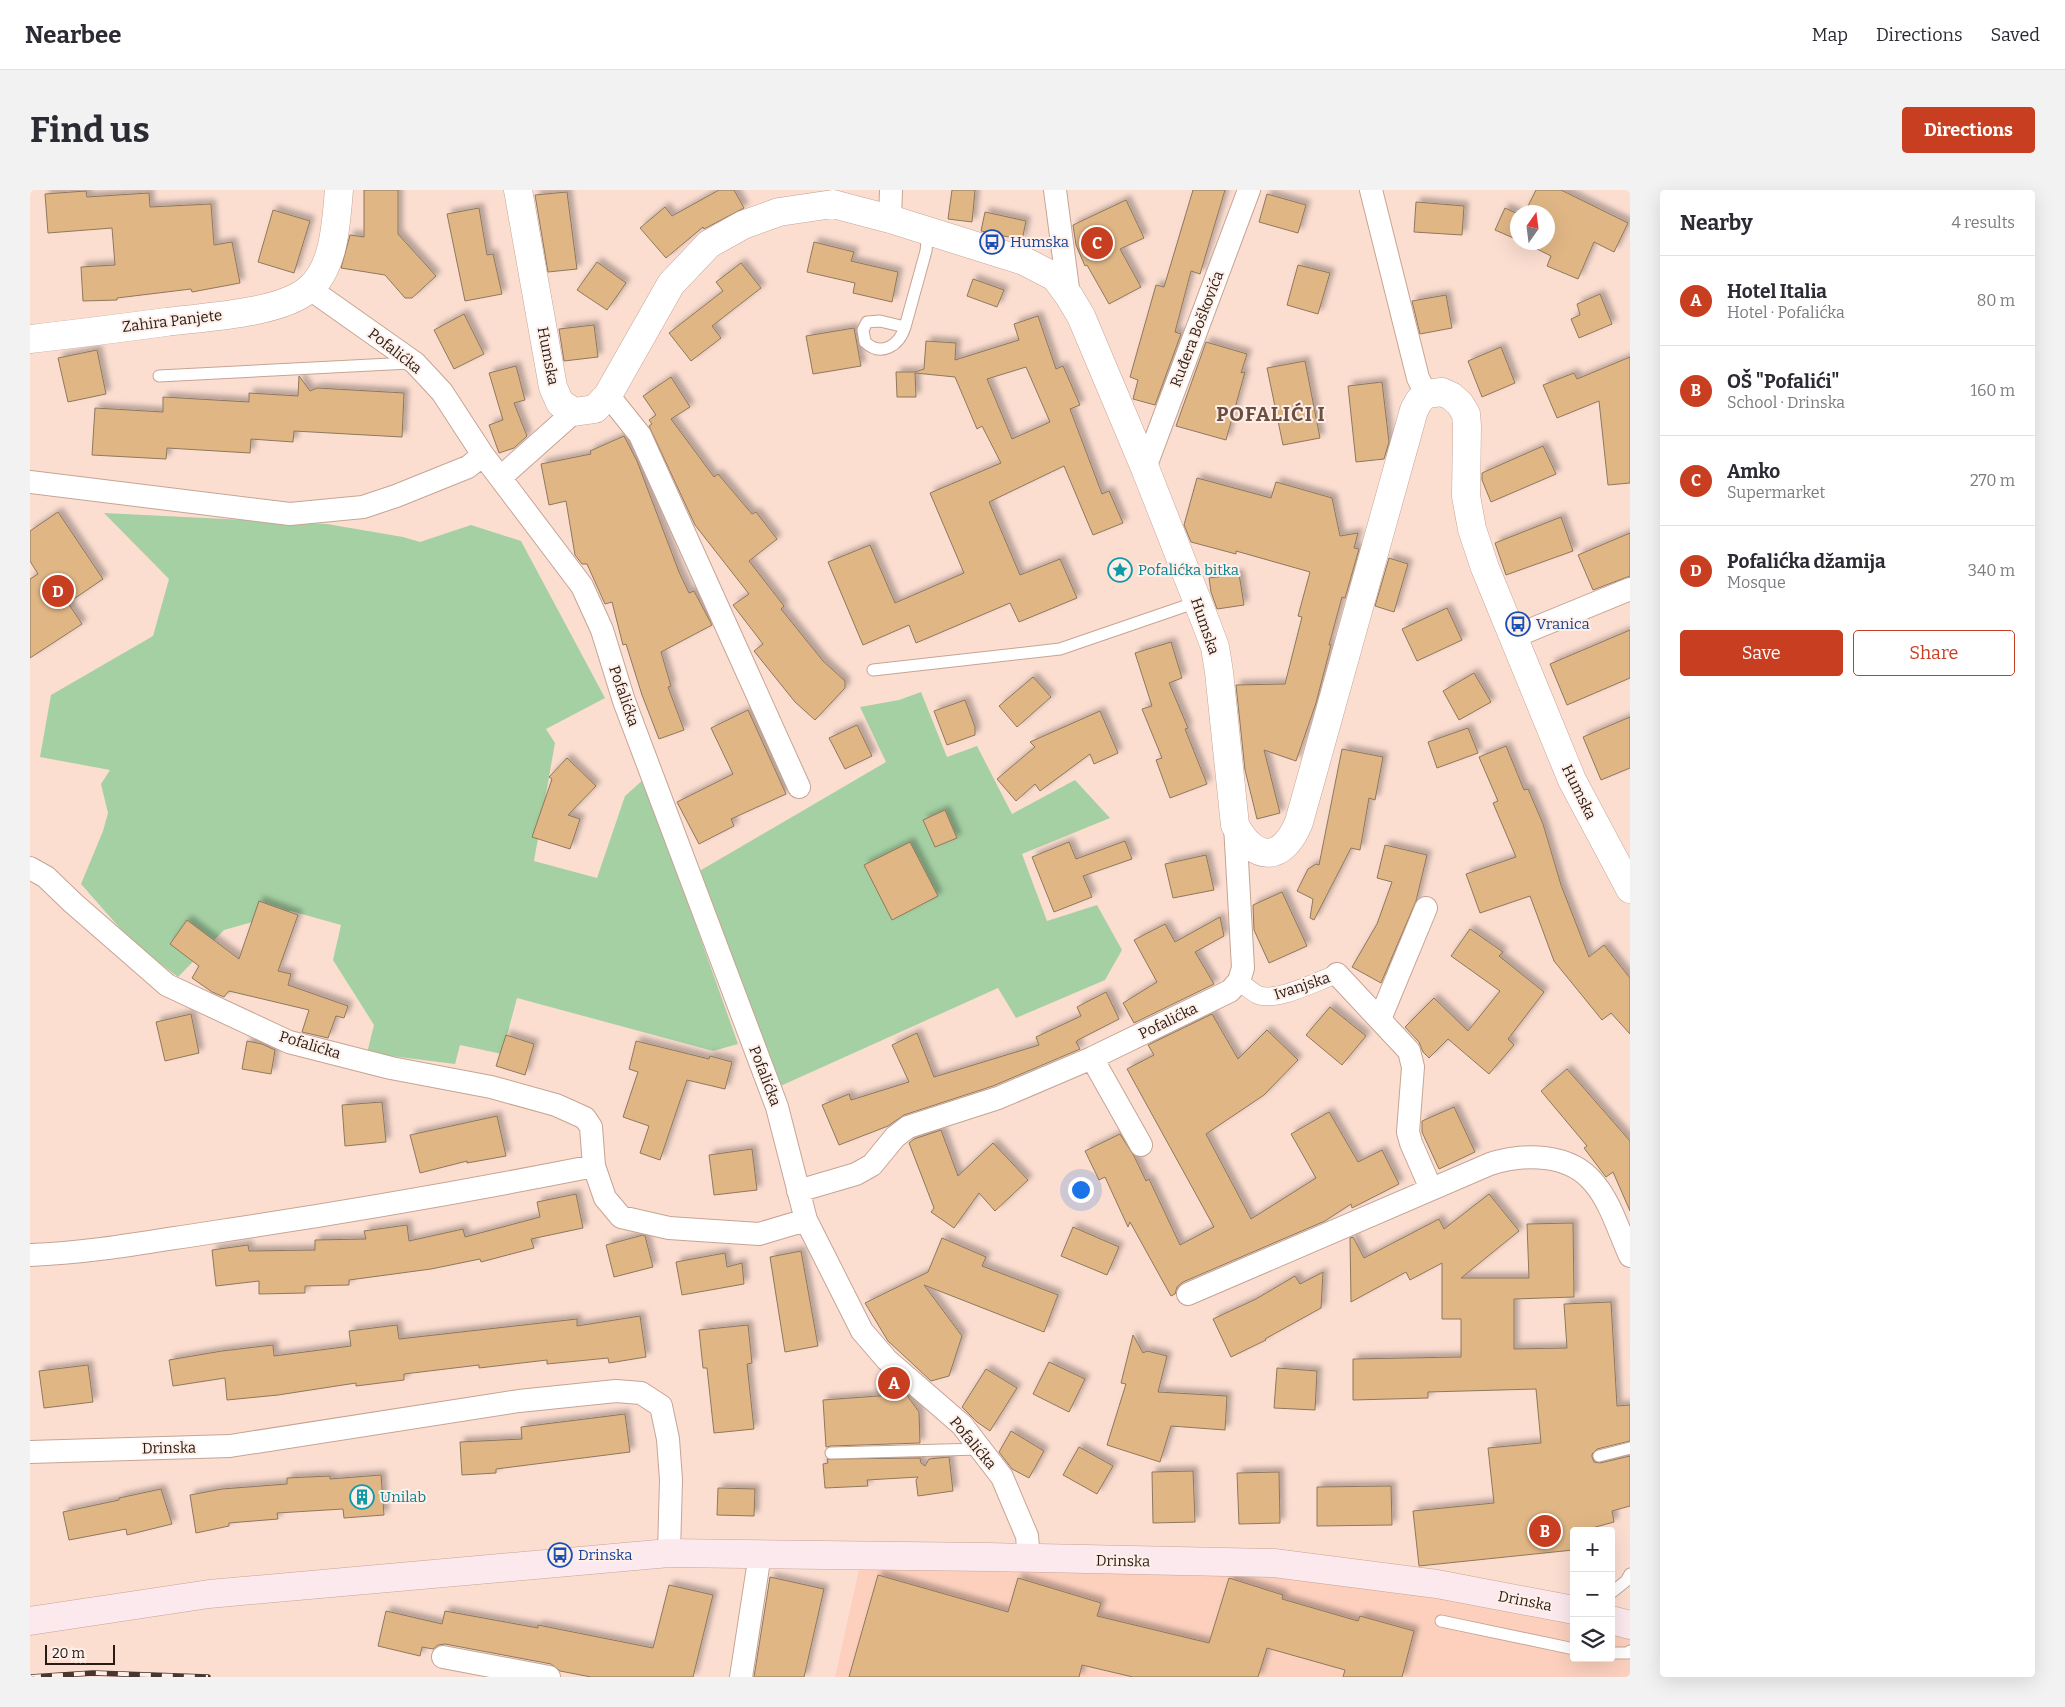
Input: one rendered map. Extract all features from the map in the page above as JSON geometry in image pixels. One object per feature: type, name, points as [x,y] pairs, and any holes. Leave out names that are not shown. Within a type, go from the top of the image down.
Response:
[{"type":"main road","name":"Drinska","points":[[30,1621],[209,1594],[669,1553],[1274,1564],[1437,1584],[1570,1609]]},
{"type":"main road","points":[[1615,1621],[1630,1626]]},
{"type":"street","points":[[310,289],[326,266],[334,240],[339,190]]},
{"type":"street","name":"Humska","points":[[518,190],[553,387],[560,403],[574,412],[595,409],[608,395],[671,284],[709,244],[743,225],[779,212],[833,204],[890,219],[1024,261],[1055,277],[1081,316],[1145,468],[1215,647],[1234,825]]},
{"type":"street","points":[[890,219],[891,190]]},
{"type":"street","points":[[1055,190],[1069,296]]},
{"type":"street","name":"Ruđera Boškovića","points":[[1145,468],[1250,190]]},
{"type":"street","points":[[1234,825],[1242,839],[1252,848],[1263,853],[1275,852],[1286,845],[1294,834],[1414,410],[1426,394],[1418,378],[1371,190]]},
{"type":"street","name":"Zahira Panjete","points":[[30,339],[247,312],[295,299],[310,289]]},
{"type":"street","name":"Pofalićka","points":[[310,289],[415,363],[442,392],[483,455],[582,586],[602,630],[628,710],[777,1107],[806,1220],[862,1331],[887,1360],[962,1425],[1002,1477],[1028,1536],[1029,1559]]},
{"type":"street","name":"Humska","points":[[1426,394],[1442,392],[1451,396],[1460,404],[1466,414],[1466,496],[1472,529],[1485,568],[1572,780],[1630,888]]},
{"type":"street","points":[[608,395],[640,436],[799,787]]},
{"type":"street","points":[[501,477],[574,412]]},
{"type":"street","points":[[30,482],[290,514],[363,507],[468,467],[483,455]]},
{"type":"street","points":[[1513,637],[1630,589]]},
{"type":"street","points":[[1234,825],[1243,968],[1239,981]]},
{"type":"street","name":"Pofalićka","points":[[30,868],[46,877],[73,903],[168,985],[289,1042],[391,1068],[491,1087],[556,1105],[585,1118],[591,1127],[594,1166],[605,1198],[621,1216],[669,1228],[759,1234],[806,1220]]},
{"type":"street","points":[[1380,1019],[1426,908]]},
{"type":"street","name":"Ivanjska","points":[[1239,981],[1257,994],[1266,997],[1279,996],[1337,974],[1405,1044],[1413,1059],[1408,1132],[1431,1189]]},
{"type":"street","name":"Pofalićka","points":[[798,1192],[856,1174],[872,1165],[895,1137],[908,1127],[998,1098],[1092,1058],[1230,991],[1239,981]]},
{"type":"street","points":[[1092,1058],[1141,1145]]},
{"type":"street","points":[[1188,1294],[1431,1189],[1506,1159],[1524,1157],[1542,1158],[1571,1165],[1584,1172],[1602,1195],[1630,1256]]},
{"type":"street","points":[[30,1254],[67,1253],[285,1222],[439,1196],[594,1166]]},
{"type":"street","name":"Drinska","points":[[30,1452],[230,1446],[519,1401],[616,1391],[641,1393],[661,1406],[668,1439],[671,1480],[669,1553]]},
{"type":"street","points":[[741,1677],[760,1554]]},
{"type":"street","points":[[442,1657],[548,1677]]},
{"type":"lane","points":[[905,327],[926,251],[928,231]]},
{"type":"lane","points":[[159,376],[415,363]]},
{"type":"lane","points":[[873,670],[1060,649],[1197,602]]},
{"type":"lane","points":[[1600,1456],[1630,1448]]},
{"type":"lane","points":[[832,1453],[980,1449]]},
{"type":"lane","points":[[1615,1590],[1626,1581],[1630,1574]]},
{"type":"lane","points":[[1441,1621],[1570,1648]]},
{"type":"lane","points":[[1615,1654],[1629,1653]]},
{"type":"shaded area","points":[[862,1556],[1274,1563],[1570,1612],[1570,1662],[1615,1662],[1615,1623],[1630,1627],[1630,1677],[835,1677]]},
{"type":"green space","points":[[104,513],[327,524],[403,537],[420,542],[471,525],[521,541],[605,698],[546,729],[555,743],[534,861],[597,878],[625,796],[644,779],[738,1044],[713,1051],[517,998],[502,1054],[460,1045],[455,1064],[367,1053],[374,1025],[333,960],[341,925],[291,911],[224,930],[178,977],[133,943],[81,884],[103,831],[108,813],[101,784],[110,770],[40,757],[51,695],[153,636],[169,579]]},
{"type":"green space","points":[[921,692],[947,757],[977,746],[1012,814],[1075,780],[1110,818],[1022,854],[1047,921],[1097,905],[1122,950],[1105,980],[1016,1018],[998,988],[776,1088],[696,873],[886,762],[860,707],[899,700]]},
{"type":"building","points":[[364,190],[398,190],[398,234],[436,276],[412,298],[405,298],[385,275],[341,268],[350,235],[364,237]]},
{"type":"building","points":[[719,190],[734,190],[744,208],[704,229],[703,227],[666,258],[640,228],[665,207],[672,216]]},
{"type":"building","points":[[952,190],[975,190],[972,222],[948,219]]},
{"type":"building","points":[[1193,190],[1225,190],[1200,274],[1191,271],[1175,332],[1181,334],[1155,405],[1133,399],[1138,380],[1130,377],[1156,285],[1164,287]]},
{"type":"building","points":[[1536,190],[1561,190],[1628,223],[1614,252],[1594,242],[1578,279],[1547,266],[1551,256],[1539,250],[1555,250],[1555,205],[1528,205]]},
{"type":"building","points":[[86,191],[87,197],[149,193],[150,207],[211,204],[214,245],[232,242],[240,283],[192,292],[191,289],[117,298],[117,300],[83,301],[81,267],[115,265],[112,228],[48,233],[45,194]]},
{"type":"building","points":[[567,192],[577,269],[548,272],[535,195]]},
{"type":"building","points":[[1267,194],[1306,205],[1298,233],[1259,222]]},
{"type":"building","points":[[1126,200],[1144,238],[1120,249],[1141,287],[1109,304],[1087,265],[1085,266],[1076,245],[1073,225]]},
{"type":"building","points":[[1416,202],[1464,206],[1462,235],[1414,232]]},
{"type":"building","points":[[479,208],[487,255],[493,254],[502,294],[465,301],[447,214]]},
{"type":"building","points":[[1505,208],[1510,210],[1510,237],[1495,230]]},
{"type":"building","points":[[273,210],[310,221],[294,273],[258,262]]},
{"type":"building","points":[[985,212],[1026,221],[1022,240],[981,231]]},
{"type":"building","points":[[814,242],[854,252],[851,261],[898,272],[892,302],[853,293],[855,283],[807,272]]},
{"type":"building","points":[[597,262],[626,283],[607,310],[577,290]]},
{"type":"building","points":[[741,263],[761,288],[712,326],[721,338],[691,361],[669,333],[723,291],[716,282]]},
{"type":"building","points":[[1298,265],[1330,273],[1318,314],[1287,305]]},
{"type":"building","points":[[973,279],[1004,290],[997,307],[967,296]]},
{"type":"building","points":[[1600,294],[1612,324],[1579,338],[1571,319],[1580,315],[1577,304]]},
{"type":"building","points":[[1446,295],[1452,328],[1420,334],[1412,301]]},
{"type":"building","points":[[464,314],[484,354],[454,369],[434,330]]},
{"type":"building","points":[[1038,316],[1056,369],[1063,366],[1080,405],[1070,409],[1102,494],[1109,491],[1123,523],[1093,535],[1064,466],[989,502],[1020,575],[1060,559],[1077,598],[1019,622],[1010,603],[916,643],[909,625],[863,645],[828,562],[870,545],[895,603],[964,573],[930,493],[1001,463],[982,426],[977,429],[955,377],[915,373],[916,397],[897,397],[896,372],[915,372],[924,369],[926,341],[956,343],[955,360],[1019,340],[1014,324]],"holes":[[[1026,367],[1050,422],[1012,439],[987,379]]]},
{"type":"building","points":[[594,325],[598,357],[564,361],[559,329]]},
{"type":"building","points":[[854,328],[861,366],[813,374],[806,336]]},
{"type":"building","points":[[1206,342],[1247,354],[1241,373],[1245,372],[1226,440],[1176,426]]},
{"type":"building","points":[[1501,347],[1515,383],[1482,397],[1468,361]]},
{"type":"building","points":[[97,350],[106,394],[68,402],[58,358]]},
{"type":"building","points":[[1630,357],[1630,483],[1608,485],[1599,401],[1557,418],[1543,385],[1574,373],[1577,379]]},
{"type":"building","points":[[1305,361],[1320,438],[1283,445],[1267,368]]},
{"type":"building","points":[[516,366],[525,400],[514,403],[527,436],[514,448],[499,453],[489,425],[503,420],[489,373]]},
{"type":"building","points":[[299,376],[310,391],[317,388],[404,393],[402,437],[294,431],[293,442],[251,439],[250,453],[167,448],[166,459],[92,455],[95,408],[163,412],[163,397],[249,402],[249,393],[298,396]]},
{"type":"building","points":[[671,377],[690,407],[671,419],[714,477],[718,474],[752,514],[756,512],[777,539],[749,561],[784,606],[781,609],[823,661],[845,681],[845,688],[815,720],[795,702],[754,651],[763,644],[733,605],[749,594],[695,525],[649,426],[652,424],[649,420],[656,415],[643,396]]},
{"type":"building","points":[[1382,382],[1389,442],[1384,459],[1356,462],[1348,386]]},
{"type":"building","points":[[624,436],[637,461],[679,572],[689,593],[694,591],[712,625],[661,652],[671,686],[668,687],[684,730],[659,739],[642,695],[626,644],[623,645],[612,602],[605,604],[587,564],[582,564],[575,555],[566,501],[549,505],[541,464],[591,454],[590,451]]},
{"type":"building","points":[[1543,446],[1556,474],[1491,502],[1482,480],[1482,473]]},
{"type":"building","points":[[1197,478],[1271,498],[1276,482],[1332,498],[1340,536],[1358,533],[1354,548],[1359,549],[1345,598],[1342,597],[1316,703],[1296,761],[1264,750],[1280,813],[1257,819],[1245,770],[1236,685],[1285,684],[1302,617],[1298,616],[1310,572],[1236,551],[1236,554],[1191,542],[1184,525]]},
{"type":"building","points":[[58,512],[103,579],[68,603],[82,624],[30,658],[30,579],[38,574],[30,561],[30,531]]},
{"type":"building","points":[[1561,517],[1573,551],[1506,575],[1495,543]]},
{"type":"building","points":[[1630,533],[1630,576],[1593,590],[1578,555]]},
{"type":"building","points":[[1389,558],[1408,564],[1394,612],[1375,606]]},
{"type":"building","points":[[1239,574],[1244,605],[1217,609],[1211,592],[1209,578]]},
{"type":"building","points":[[1447,608],[1462,640],[1417,661],[1402,629]]},
{"type":"building","points":[[1630,630],[1630,678],[1567,705],[1550,664]]},
{"type":"building","points":[[1171,642],[1182,678],[1169,683],[1188,728],[1185,729],[1207,784],[1170,798],[1156,760],[1162,758],[1142,709],[1152,706],[1135,653]]},
{"type":"building","points":[[1474,673],[1491,702],[1459,720],[1443,691]]},
{"type":"building","points":[[1033,677],[1051,697],[1017,727],[999,706]]},
{"type":"building","points":[[965,700],[975,727],[975,735],[947,745],[934,711]]},
{"type":"building","points":[[748,710],[786,794],[731,819],[734,826],[699,844],[677,802],[733,774],[711,728]]},
{"type":"building","points":[[1100,711],[1118,753],[1094,764],[1090,754],[1040,791],[1035,784],[1016,801],[997,779],[1035,747],[1030,742]]},
{"type":"building","points":[[1630,717],[1630,768],[1601,780],[1583,737]]},
{"type":"building","points":[[857,725],[872,756],[845,769],[829,738]]},
{"type":"building","points":[[1468,728],[1478,753],[1437,768],[1428,742]]},
{"type":"building","points":[[1506,746],[1524,790],[1528,789],[1543,824],[1561,885],[1589,957],[1604,945],[1630,978],[1630,1034],[1611,1013],[1602,1020],[1554,961],[1530,896],[1480,913],[1466,874],[1516,857],[1493,803],[1498,801],[1479,757]]},
{"type":"building","points":[[1342,749],[1383,757],[1375,800],[1369,798],[1360,850],[1351,848],[1314,920],[1310,918],[1313,899],[1297,891],[1308,869],[1316,864],[1319,865]]},
{"type":"building","points":[[567,758],[596,786],[568,815],[580,819],[570,849],[532,837],[552,779],[549,777]]},
{"type":"building","points":[[945,810],[957,838],[935,847],[923,820]]},
{"type":"building","points":[[1125,841],[1132,859],[1083,876],[1092,897],[1054,912],[1032,857],[1069,842],[1076,859]]},
{"type":"building","points":[[910,842],[938,896],[892,920],[864,865]]},
{"type":"building","points":[[1385,845],[1427,855],[1416,901],[1381,983],[1352,967],[1377,924],[1392,882],[1377,878]]},
{"type":"building","points":[[1206,855],[1214,890],[1173,898],[1165,864]]},
{"type":"building","points":[[1282,892],[1307,946],[1269,963],[1254,930],[1253,905]]},
{"type":"building","points":[[259,901],[298,915],[278,971],[291,974],[288,985],[348,1006],[344,1018],[336,1016],[328,1038],[302,1032],[309,1010],[229,991],[224,997],[212,992],[192,978],[199,966],[170,944],[187,920],[239,959]]},
{"type":"building","points":[[1220,917],[1224,936],[1195,952],[1214,984],[1134,1023],[1123,1003],[1157,982],[1134,940],[1165,924],[1175,942]]},
{"type":"building","points":[[1470,929],[1503,952],[1499,956],[1544,992],[1508,1039],[1514,1045],[1489,1074],[1448,1039],[1429,1058],[1423,1052],[1419,1042],[1405,1027],[1434,998],[1468,1031],[1500,991],[1451,956]]},
{"type":"building","points":[[1106,992],[1119,1019],[1078,1040],[1076,1042],[1080,1049],[993,1086],[904,1115],[888,1126],[839,1145],[822,1105],[849,1094],[851,1100],[909,1082],[892,1045],[917,1033],[934,1077],[1039,1045],[1036,1037],[1081,1016],[1077,1007]]},
{"type":"building","points":[[1330,1007],[1366,1036],[1342,1065],[1306,1035]]},
{"type":"building","points":[[191,1014],[199,1053],[165,1061],[156,1022]]},
{"type":"building","points":[[1212,1014],[1238,1059],[1267,1030],[1298,1060],[1264,1095],[1206,1134],[1251,1219],[1316,1178],[1291,1134],[1329,1112],[1358,1162],[1382,1150],[1399,1184],[1352,1208],[1351,1204],[1325,1221],[1183,1282],[1177,1287],[1175,1294],[1171,1296],[1130,1222],[1128,1227],[1105,1177],[1099,1180],[1085,1151],[1120,1134],[1134,1156],[1146,1181],[1149,1179],[1180,1245],[1214,1227],[1127,1069],[1154,1055],[1148,1045]]},
{"type":"building","points":[[506,1035],[534,1044],[525,1075],[496,1066]]},
{"type":"building","points":[[247,1041],[262,1044],[275,1050],[271,1074],[242,1069]]},
{"type":"building","points":[[636,1041],[709,1059],[710,1056],[732,1062],[725,1089],[687,1080],[660,1160],[640,1153],[649,1126],[623,1117],[638,1072],[629,1069]]},
{"type":"building","points":[[1567,1069],[1630,1141],[1630,1211],[1613,1172],[1606,1177],[1584,1148],[1587,1146],[1541,1091]]},
{"type":"building","points":[[382,1102],[386,1142],[345,1146],[342,1105]]},
{"type":"building","points":[[1454,1107],[1475,1152],[1439,1169],[1422,1132],[1422,1121]]},
{"type":"building","points":[[497,1116],[506,1156],[467,1163],[467,1161],[420,1173],[410,1135]]},
{"type":"building","points":[[941,1130],[958,1176],[993,1143],[1028,1180],[995,1211],[979,1193],[954,1228],[931,1212],[934,1208],[909,1143],[914,1139]]},
{"type":"building","points":[[752,1149],[757,1190],[714,1195],[709,1155]]},
{"type":"building","points":[[576,1194],[583,1228],[531,1239],[534,1248],[481,1262],[480,1259],[431,1269],[349,1280],[349,1285],[305,1286],[305,1293],[259,1294],[259,1281],[216,1286],[212,1250],[248,1245],[249,1251],[315,1250],[315,1240],[366,1239],[364,1231],[407,1225],[409,1241],[463,1229],[465,1237],[540,1217],[537,1202]]},
{"type":"building","points":[[1489,1194],[1519,1231],[1461,1278],[1529,1278],[1527,1224],[1573,1223],[1574,1297],[1514,1299],[1514,1349],[1567,1348],[1564,1304],[1611,1302],[1617,1406],[1630,1405],[1630,1441],[1597,1449],[1592,1454],[1592,1457],[1594,1462],[1600,1463],[1630,1456],[1630,1506],[1612,1511],[1614,1522],[1596,1527],[1570,1527],[1570,1550],[1419,1566],[1413,1511],[1494,1503],[1488,1448],[1541,1443],[1536,1389],[1428,1392],[1428,1398],[1353,1400],[1353,1359],[1461,1357],[1461,1319],[1442,1319],[1442,1263],[1410,1280],[1406,1272],[1351,1302],[1350,1238],[1353,1237],[1364,1258],[1439,1219],[1444,1229]]},
{"type":"building","points":[[1073,1227],[1119,1247],[1107,1275],[1061,1256]]},
{"type":"building","points":[[645,1236],[653,1267],[614,1277],[606,1245]]},
{"type":"building","points":[[942,1238],[986,1257],[982,1266],[1058,1295],[1044,1332],[924,1285],[962,1336],[949,1376],[931,1381],[888,1341],[865,1303],[928,1272]]},
{"type":"building","points":[[801,1251],[818,1346],[785,1352],[770,1257]]},
{"type":"building","points":[[725,1253],[727,1267],[742,1263],[744,1284],[682,1295],[676,1262]]},
{"type":"building","points":[[1323,1272],[1321,1308],[1266,1340],[1231,1357],[1213,1319],[1256,1299],[1295,1276],[1300,1284]]},
{"type":"building","points":[[640,1316],[646,1357],[609,1363],[608,1358],[547,1364],[547,1360],[479,1368],[479,1365],[404,1374],[404,1380],[356,1386],[356,1383],[278,1395],[227,1400],[225,1378],[173,1386],[169,1360],[273,1345],[274,1356],[351,1346],[349,1331],[397,1325],[399,1339],[577,1319],[577,1326]]},
{"type":"building","points":[[748,1325],[752,1363],[747,1364],[754,1429],[714,1433],[707,1368],[703,1368],[699,1330]]},
{"type":"building","points":[[1133,1335],[1143,1353],[1147,1351],[1167,1356],[1158,1392],[1227,1396],[1225,1430],[1171,1426],[1160,1462],[1107,1445],[1126,1384],[1121,1383]]},
{"type":"building","points":[[1049,1362],[1085,1379],[1069,1412],[1033,1394]]},
{"type":"building","points":[[88,1365],[93,1402],[44,1408],[39,1371]]},
{"type":"building","points":[[1277,1368],[1317,1371],[1315,1410],[1274,1408]]},
{"type":"building","points":[[986,1369],[1017,1388],[990,1431],[977,1422],[962,1407]]},
{"type":"building","points":[[906,1394],[919,1412],[920,1443],[826,1447],[823,1400]]},
{"type":"building","points":[[625,1414],[630,1452],[496,1469],[496,1473],[462,1475],[460,1442],[522,1439],[521,1427]]},
{"type":"building","points":[[1011,1431],[1044,1451],[1029,1478],[1012,1469],[999,1452]]},
{"type":"building","points":[[1079,1447],[1113,1466],[1097,1494],[1063,1475]]},
{"type":"building","points":[[949,1457],[953,1491],[918,1496],[916,1480],[918,1477],[867,1480],[868,1486],[825,1488],[823,1464],[828,1463],[827,1459],[920,1458],[921,1463],[925,1466],[929,1459]]},
{"type":"building","points":[[1193,1471],[1195,1522],[1153,1523],[1152,1472]]},
{"type":"building","points":[[1279,1472],[1280,1523],[1239,1524],[1237,1473]]},
{"type":"building","points":[[381,1475],[384,1515],[344,1518],[343,1509],[277,1513],[278,1519],[229,1523],[229,1526],[196,1533],[190,1495],[222,1489],[287,1484],[287,1478],[330,1476],[330,1479]]},
{"type":"building","points":[[1391,1486],[1392,1525],[1317,1526],[1317,1487]]},
{"type":"building","points":[[718,1488],[755,1489],[754,1516],[717,1515]]},
{"type":"building","points":[[161,1489],[172,1524],[127,1535],[126,1529],[69,1540],[63,1512]]},
{"type":"building","points":[[878,1575],[1008,1612],[1018,1578],[1101,1603],[1097,1616],[1209,1643],[1229,1578],[1283,1595],[1282,1599],[1358,1621],[1360,1616],[1414,1631],[1402,1677],[1343,1677],[1345,1670],[1267,1648],[1258,1677],[1133,1677],[1082,1665],[1079,1677],[849,1677]]},
{"type":"building","points":[[770,1577],[824,1589],[804,1677],[754,1677]]},
{"type":"building","points":[[669,1585],[713,1595],[693,1677],[591,1677],[560,1671],[551,1664],[445,1644],[438,1645],[433,1649],[422,1647],[420,1656],[378,1646],[386,1611],[442,1624],[445,1611],[538,1628],[538,1625],[653,1648]]},
{"type":"railway","points":[[30,1677],[93,1673],[208,1677]]},
{"type":"place","name":"Humska","points":[[992,242]]},
{"type":"place","name":"Amko","points":[[1097,243]]},
{"type":"place","name":"Pofalićka bitka","points":[[1120,570]]},
{"type":"place","name":"Pofalićka džamija","points":[[58,591]]},
{"type":"place","name":"Vranica","points":[[1518,624]]},
{"type":"place","name":"Hotel Italia","points":[[894,1383]]},
{"type":"place","name":"Unilab","points":[[362,1497]]},
{"type":"place","name":"OŠ \"Pofalići\"","points":[[1545,1531]]},
{"type":"place","name":"Drinska","points":[[560,1555]]},
{"type":"district","name":"POFALIĆI I","points":[[1271,414]]}]
